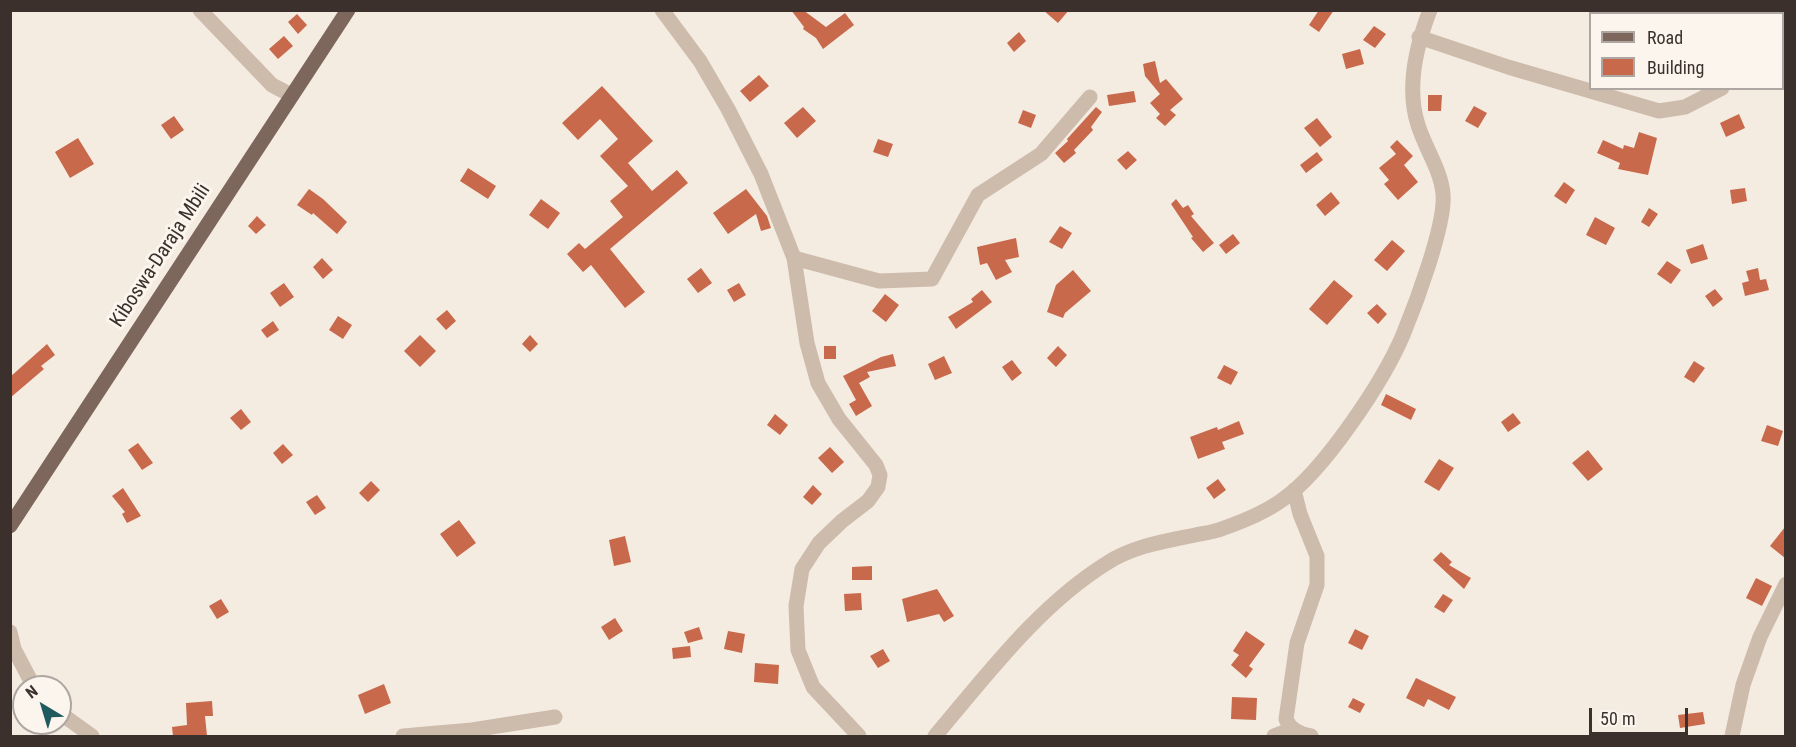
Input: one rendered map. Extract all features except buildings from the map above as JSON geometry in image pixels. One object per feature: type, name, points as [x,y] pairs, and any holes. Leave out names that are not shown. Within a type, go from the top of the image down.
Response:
[{"type":"main road","name":"Kiboswa-Daraja Mbili","points":[[10,526],[348,10]]},
{"type":"street","points":[[200,10],[272,85],[291,95]]},
{"type":"street","points":[[662,10],[700,61],[728,109],[761,174],[794,258],[807,343],[818,382],[839,419],[876,465],[880,475],[878,487],[868,501],[819,543],[802,569],[796,606],[798,650],[813,687],[859,736]]},
{"type":"street","points":[[935,736],[1043,614],[1080,582],[1109,561],[1151,544],[1223,529],[1281,501],[1323,460],[1370,396],[1402,337],[1426,271],[1441,218],[1443,195],[1434,163],[1418,126],[1413,103],[1419,37],[1430,10]]},
{"type":"street","points":[[1419,37],[1508,67],[1659,111],[1685,107],[1718,90]]},
{"type":"street","points":[[794,258],[879,281],[932,279],[978,195],[1041,154],[1090,97]]},
{"type":"street","points":[[1294,490],[1300,514],[1317,556],[1317,585],[1297,643],[1286,719],[1292,729],[1311,736]]},
{"type":"street","points":[[1732,736],[1743,685],[1760,636],[1785,584]]},
{"type":"street","points":[[10,632],[14,649],[28,675]]},
{"type":"street","points":[[403,736],[472,730],[555,717]]},
{"type":"street","points":[[72,722],[92,736]]},
{"type":"street","points":[[1274,736],[1292,729]]}]
